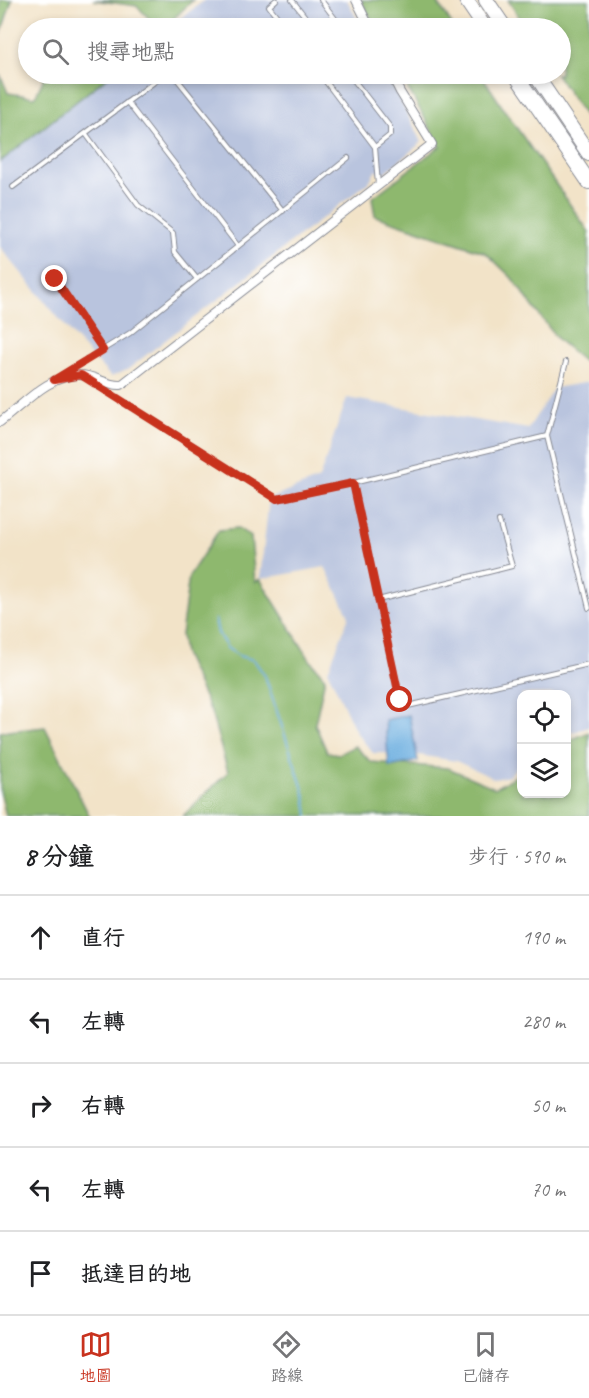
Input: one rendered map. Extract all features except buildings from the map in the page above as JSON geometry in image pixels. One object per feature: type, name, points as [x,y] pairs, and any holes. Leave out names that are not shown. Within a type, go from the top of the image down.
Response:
[{"type":"highway","points":[[466,0],[478,18]]},
{"type":"highway","points":[[486,0],[498,18]]},
{"type":"highway","points":[[522,84],[589,182]]},
{"type":"highway","points":[[542,84],[589,154]]},
{"type":"street","points":[[356,0],[365,18]]},
{"type":"street","points":[[0,422],[54,380],[81,375],[105,381],[112,386],[121,385],[432,144],[396,84]]},
{"type":"lane","points":[[276,0],[269,6],[278,18]]},
{"type":"lane","points":[[292,0],[306,18]]},
{"type":"lane","points":[[321,0],[334,18]]},
{"type":"lane","points":[[13,187],[152,84]]},
{"type":"lane","points":[[181,84],[283,211]]},
{"type":"lane","points":[[327,84],[375,147],[378,186]]},
{"type":"lane","points":[[357,84],[390,127],[390,135],[375,147]]},
{"type":"lane","points":[[128,102],[238,246]]},
{"type":"lane","points":[[86,134],[138,205],[174,233],[175,252],[196,279]]},
{"type":"lane","points":[[54,380],[130,333],[348,158]]},
{"type":"lane","points":[[55,279],[103,350]]},
{"type":"lane","points":[[566,362],[547,436],[589,608]]},
{"type":"lane","points":[[81,375],[277,499],[547,436]]},
{"type":"lane","points":[[353,483],[400,700],[408,706],[589,664]]},
{"type":"lane","points":[[378,600],[512,566],[499,521]]},
{"type":"shaded area","points":[[205,0],[347,0],[357,18],[181,18]]},
{"type":"shaded area","points":[[95,84],[391,84],[422,142],[382,175],[376,170],[369,182],[127,370],[111,377],[74,337],[0,247],[0,156]]},
{"type":"shaded area","points":[[589,382],[589,727],[571,733],[571,690],[517,690],[517,767],[509,776],[495,779],[456,761],[412,754],[373,753],[356,732],[328,671],[349,616],[325,567],[260,579],[269,499],[319,479],[347,398],[528,429],[554,388]]},
{"type":"green space","points":[[0,0],[12,0],[0,37]]},
{"type":"green space","points":[[93,0],[193,0],[174,18],[148,18],[137,6]]},
{"type":"green space","points":[[361,0],[436,0],[448,18],[371,18]]},
{"type":"green space","points":[[508,0],[589,0],[589,123],[563,84],[571,84],[571,18],[520,18]]},
{"type":"green space","points":[[0,74],[8,93],[35,97],[41,84],[98,84],[0,162]]},
{"type":"green space","points":[[406,84],[487,84],[589,232],[589,366],[558,340],[511,277],[486,253],[375,216],[372,198],[440,146]]},
{"type":"green space","points":[[238,528],[251,537],[255,582],[260,579],[310,660],[325,678],[315,724],[327,752],[339,754],[355,746],[371,762],[448,768],[495,788],[517,775],[517,798],[571,798],[571,739],[589,732],[589,816],[183,816],[228,772],[211,712],[184,654],[181,635],[189,576],[219,530]]},
{"type":"green space","points":[[45,727],[90,816],[6,816],[0,791],[0,732]]},
{"type":"water","points":[[409,715],[418,761],[389,767],[385,720]]},
{"type":"waterway","points":[[215,619],[218,633],[227,648],[239,656],[254,660],[265,676],[305,795],[308,816]]},
{"type":"route","points":[[55,279],[103,350],[54,380],[81,375],[277,499],[353,483],[400,700]]}]
